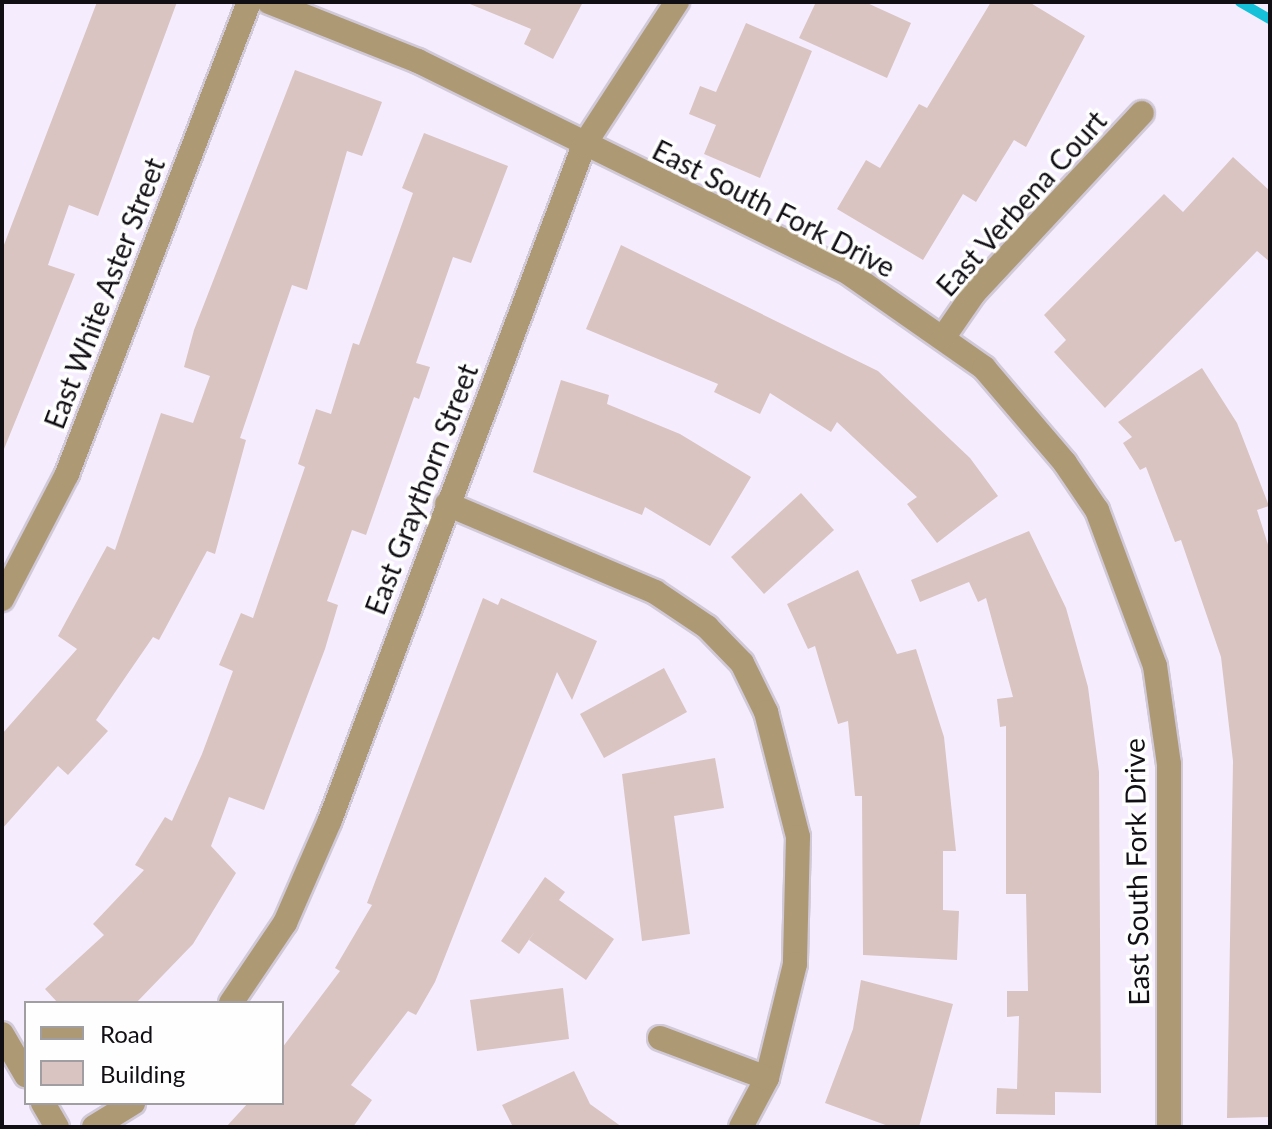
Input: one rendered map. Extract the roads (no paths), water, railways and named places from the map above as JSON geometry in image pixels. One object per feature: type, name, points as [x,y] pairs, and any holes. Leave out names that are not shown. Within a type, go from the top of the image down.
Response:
[{"type":"street","name":"East White Aster Street","points":[[2,599],[67,474],[249,2]]},
{"type":"street","name":"East South Fork Drive","points":[[269,2],[418,61],[850,274],[945,335],[984,368],[1097,510],[1155,666],[1169,764],[1169,1127]]},
{"type":"street","name":"East Graythorn Street","points":[[232,1001],[285,923],[330,820],[584,145],[677,2]]},
{"type":"street","name":"East Verbena Court","points":[[945,335],[974,293],[1142,113]]},
{"type":"street","points":[[447,504],[655,592],[707,627],[742,663],[766,712],[798,837],[795,964],[767,1078],[741,1127]]},
{"type":"street","points":[[2,1034],[24,1072]]},
{"type":"street","points":[[660,1038],[767,1078]]},
{"type":"street","points":[[44,1105],[57,1127]]},
{"type":"street","points":[[94,1127],[130,1105]]},
{"type":"waterway","points":[[1240,2],[1270,19]]}]
